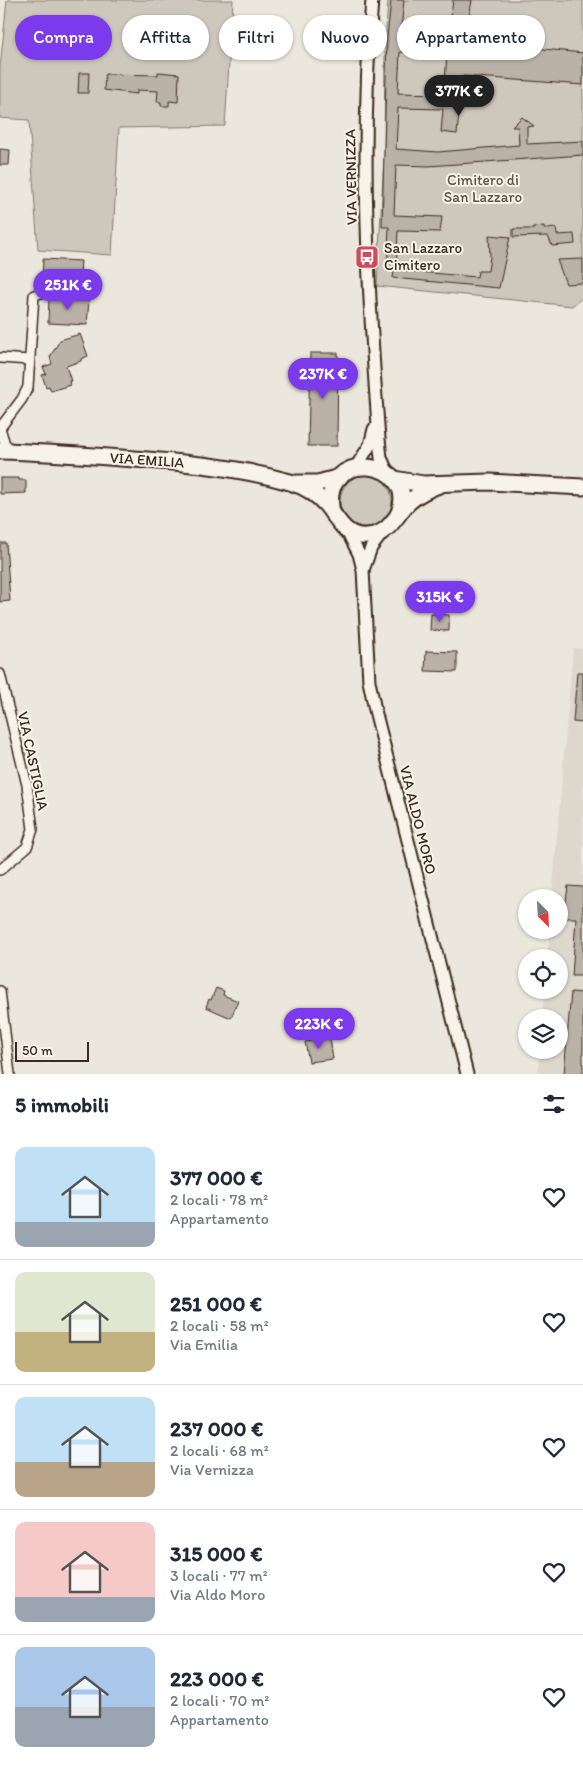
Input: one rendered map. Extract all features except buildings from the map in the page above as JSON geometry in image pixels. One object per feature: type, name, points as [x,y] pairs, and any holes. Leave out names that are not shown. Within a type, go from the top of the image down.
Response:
[{"type":"main road","name":"VIA EMILIA","points":[[7,451],[214,466],[292,482],[318,482],[340,476],[356,466]]},
{"type":"main road","points":[[356,466],[367,465],[378,468],[391,476],[413,483],[490,482],[583,487]]},
{"type":"main road","points":[[332,513],[331,494],[340,476]]},
{"type":"main road","points":[[391,476],[398,486],[401,503],[396,519]]},
{"type":"main road","name":"VIA EMILIA","points":[[292,482],[316,496],[347,531]]},
{"type":"main road","points":[[347,531],[365,536],[384,532],[404,507],[419,494],[442,484]]},
{"type":"street","name":"VIA VERNIZZA","points":[[372,0],[365,126],[370,321],[380,452],[391,476]]},
{"type":"street","points":[[7,451],[0,428],[26,394],[34,295],[45,292]]},
{"type":"street","points":[[1,358],[29,360]]},
{"type":"street","name":"VIA VERNIZZA","points":[[356,466],[370,445],[377,413]]},
{"type":"street","name":"VIA ALDO MORO","points":[[347,531],[359,554],[363,570],[368,681],[417,882],[467,1074]]},
{"type":"street","name":"VIA ALDO MORO","points":[[363,570],[371,548],[384,532]]},
{"type":"street","name":"VIA CASTIGLIA","points":[[0,674],[27,785],[33,829],[27,847],[0,870]]},
{"type":"street","points":[[0,991],[10,1074]]},
{"type":"shaded area","points":[[573,648],[583,649],[583,1074],[538,1074],[539,1059],[568,1059],[568,1009],[543,1009],[544,999],[568,999],[568,949],[548,949],[549,939],[568,939],[568,889],[553,889]]},
{"type":"green space","points":[[7,0],[233,0],[232,15],[219,15],[219,60],[229,60],[225,126],[119,128],[112,255],[38,250],[29,120],[0,118],[0,68]]},
{"type":"green space","name":"Cimitero di San Lazzaro","points":[[388,0],[583,0],[583,297],[572,306],[377,286],[384,157]]},
{"type":"green space","points":[[361,475],[371,475],[385,482],[392,496],[392,506],[385,520],[371,527],[361,527],[351,523],[344,516],[340,506],[340,496],[344,486],[351,479]]},
{"type":"place","name":"San Lazzaro Cimitero","points":[[367,257]]}]
